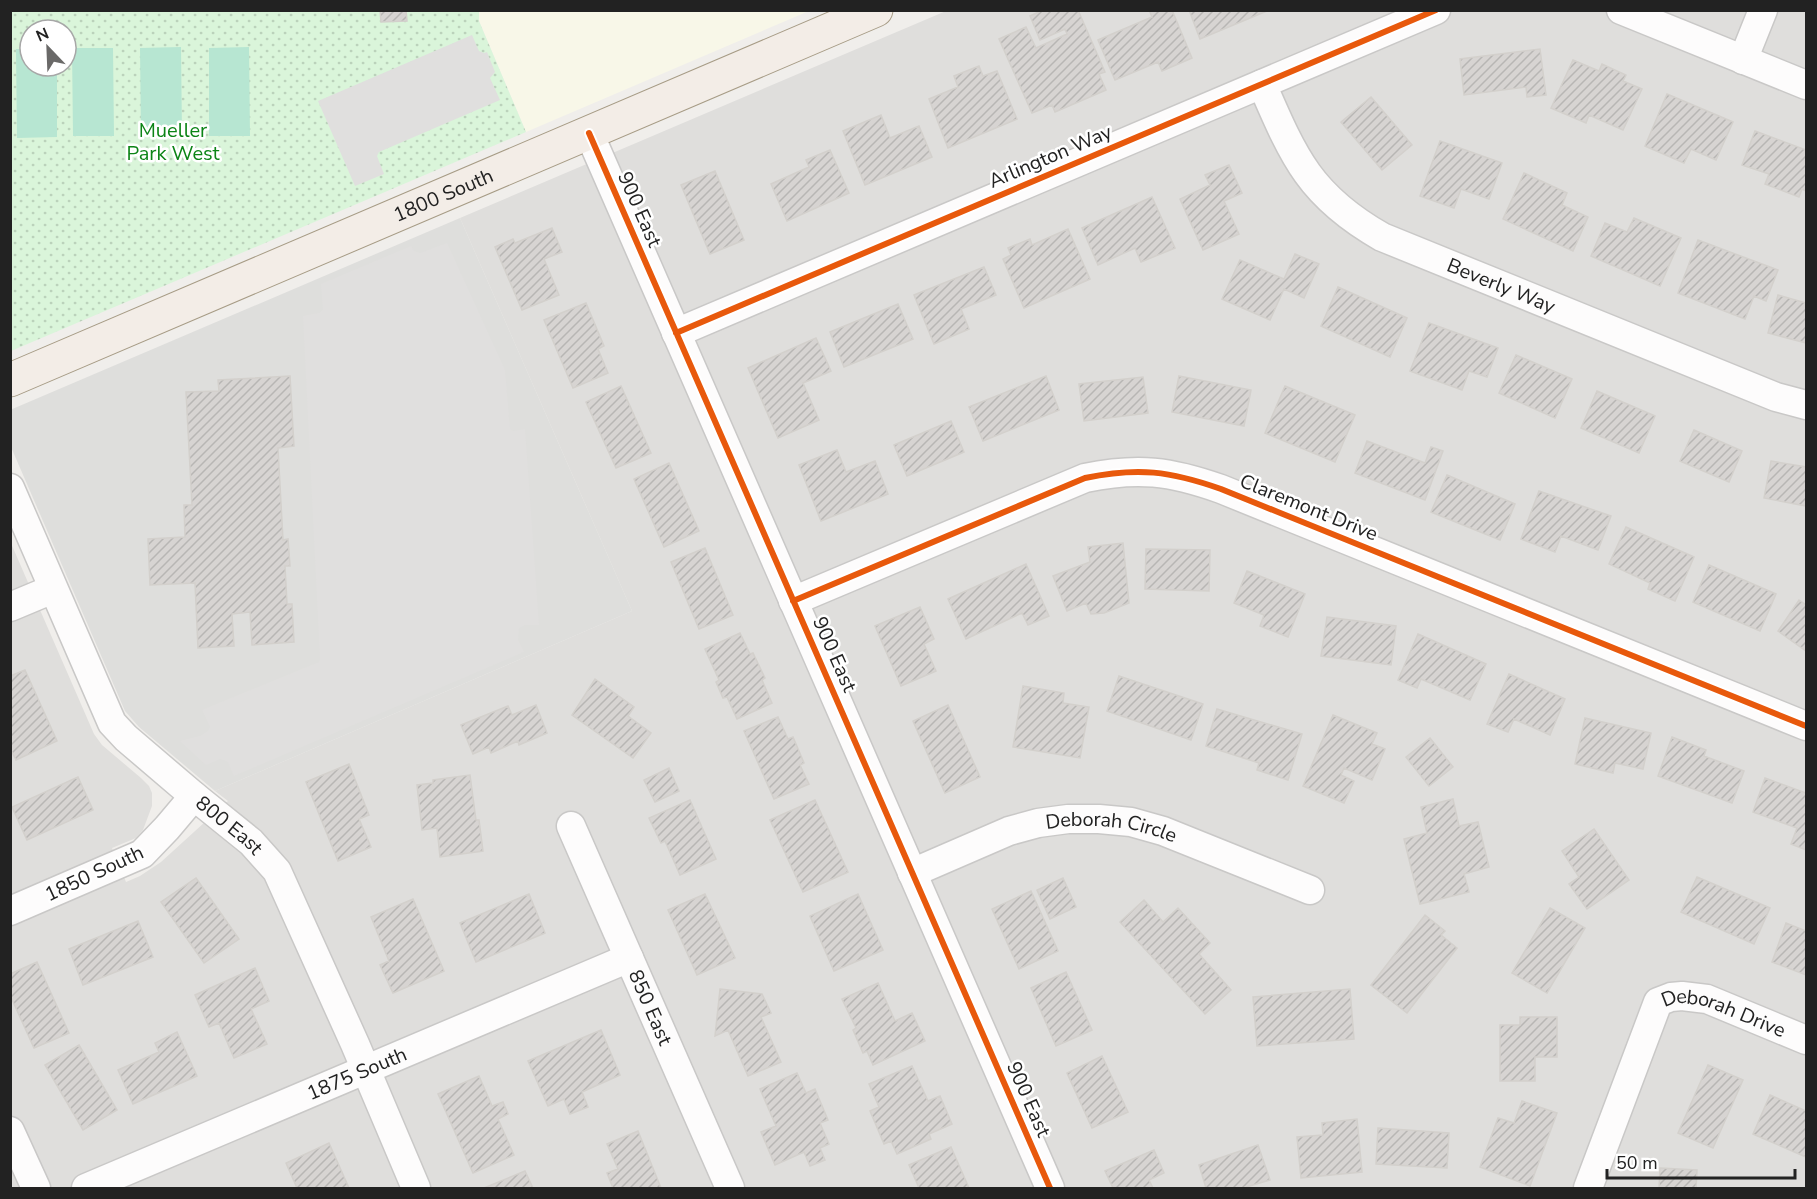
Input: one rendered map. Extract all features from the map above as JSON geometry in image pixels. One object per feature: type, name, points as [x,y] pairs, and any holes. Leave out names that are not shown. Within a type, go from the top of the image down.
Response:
[{"type":"main road","name":"1800 South","points":[[10,380],[876,10]]},
{"type":"street","name":"Arlington Way","points":[[676,333],[1436,10]]},
{"type":"street","points":[[1622,10],[1806,86]]},
{"type":"street","points":[[1743,60],[1763,10]]},
{"type":"street","name":"Beverly Way","points":[[1262,84],[1293,153],[1310,179],[1331,202],[1355,222],[1382,237],[1776,397],[1806,405]]},
{"type":"street","name":"900 East","points":[[589,133],[1050,1188]]},
{"type":"street","name":"Claremont Drive","points":[[793,601],[1085,478],[1139,471],[1167,473],[1194,479],[1221,489],[1806,726]]},
{"type":"street","name":"800 East","points":[[10,488],[112,723],[126,738],[251,842],[277,871],[416,1188]]},
{"type":"street","points":[[10,607],[53,589]]},
{"type":"street","name":"1850 South","points":[[10,911],[142,854],[168,828],[194,796]]},
{"type":"street","name":"Deborah Circle","points":[[912,873],[1009,831],[1038,823],[1068,819],[1099,819],[1131,822],[1163,831],[1310,890]]},
{"type":"street","name":"850 East","points":[[571,826],[730,1188]]},
{"type":"street","name":"1875 South","points":[[100,1186],[629,958]]},
{"type":"street","name":"Deborah Drive","points":[[1588,1188],[1658,1002],[1682,996],[1707,999],[1806,1040]]},
{"type":"street","points":[[10,1131],[36,1188]]},
{"type":"shaded area","points":[[479,11],[809,11],[526,132],[479,21]]},
{"type":"shaded area","points":[[946,11],[1806,11],[1806,1188],[11,1188],[10,541],[94,734],[102,745],[149,786],[152,793],[152,806],[143,830],[136,838],[112,848],[126,882],[161,862],[228,801],[215,791],[632,611],[460,218]]},
{"type":"shaded area","points":[[472,35],[479,51],[487,52],[495,72],[490,78],[500,100],[379,152],[377,156],[384,174],[355,186],[318,101]]},
{"type":"shaded area","points":[[460,218],[632,611],[215,791],[139,727],[125,711],[11,447],[10,410]]},
{"type":"shaded area","points":[[447,243],[505,370],[510,429],[513,431],[525,429],[539,625],[525,625],[519,628],[518,640],[524,652],[234,776],[228,762],[224,760],[220,759],[206,765],[180,741],[200,736],[208,731],[210,727],[202,710],[319,662],[320,659],[303,316],[323,310],[321,284],[411,246],[414,251],[420,253]]},
{"type":"green space","name":"Mueller Park West","points":[[11,11],[479,11],[479,21],[526,132],[11,351]]},
{"type":"green space","points":[[181,47],[182,136],[141,136],[140,48]]},
{"type":"green space","points":[[249,47],[250,136],[209,136],[209,48]]},
{"type":"green space","points":[[78,48],[113,48],[114,136],[73,136],[72,78],[78,78]]},
{"type":"green space","points":[[16,49],[18,49],[18,78],[57,78],[57,137],[17,138]]},
{"type":"building","points":[[380,10],[406,10],[407,21],[381,22]]},
{"type":"building","points":[[1043,10],[1078,10],[1105,72],[1099,74],[1106,90],[1055,112],[1052,105],[1032,113],[999,39],[1026,27],[1036,48],[1067,34],[1065,29],[1040,40],[1030,16]]},
{"type":"building","points":[[1149,10],[1172,10],[1192,58],[1162,71],[1158,62],[1115,80],[1098,40],[1152,17]]},
{"type":"building","points":[[1189,10],[1267,10],[1267,11],[1200,39]]},
{"type":"building","points":[[1540,49],[1546,95],[1527,97],[1526,87],[1464,95],[1460,59]]},
{"type":"building","points":[[1573,60],[1599,71],[1602,64],[1626,75],[1623,81],[1642,89],[1623,130],[1589,115],[1586,123],[1551,108]]},
{"type":"building","points":[[979,66],[983,76],[997,71],[1017,119],[948,148],[929,99],[958,87],[954,76]]},
{"type":"building","points":[[1667,94],[1733,122],[1716,160],[1691,149],[1684,163],[1645,146]]},
{"type":"building","points":[[1371,97],[1412,145],[1382,170],[1341,122]]},
{"type":"building","points":[[881,115],[890,138],[919,126],[932,157],[865,185],[843,131]]},
{"type":"building","points":[[1755,131],[1806,150],[1806,191],[1802,189],[1799,197],[1765,184],[1769,174],[1742,165]]},
{"type":"building","points":[[1440,141],[1502,163],[1489,199],[1461,189],[1454,208],[1420,196]]},
{"type":"building","points":[[830,150],[849,193],[787,221],[771,184],[809,167],[806,160]]},
{"type":"building","points":[[1229,165],[1242,193],[1224,201],[1239,234],[1203,250],[1180,199],[1210,185],[1205,175]]},
{"type":"building","points":[[715,171],[744,240],[710,254],[681,185]]},
{"type":"building","points":[[1524,173],[1567,193],[1562,205],[1588,217],[1573,251],[1503,219]]},
{"type":"building","points":[[1152,197],[1175,248],[1141,262],[1135,248],[1098,265],[1082,228]]},
{"type":"building","points":[[1634,218],[1681,238],[1660,286],[1591,256],[1605,223],[1627,232]]},
{"type":"building","points":[[552,228],[562,252],[544,259],[559,295],[522,310],[495,247],[513,239],[515,243]]},
{"type":"building","points":[[1068,229],[1090,279],[1024,308],[1003,259],[1011,255],[1008,248],[1030,239],[1032,245]]},
{"type":"building","points":[[1698,240],[1778,270],[1766,301],[1754,296],[1745,319],[1678,293]]},
{"type":"building","points":[[1295,254],[1319,264],[1304,298],[1284,289],[1270,320],[1222,299],[1240,260],[1284,279]]},
{"type":"building","points":[[984,267],[996,295],[961,309],[969,329],[934,344],[914,295]]},
{"type":"building","points":[[1338,287],[1407,318],[1390,357],[1321,326]]},
{"type":"building","points":[[1778,295],[1806,303],[1806,343],[1768,333]]},
{"type":"building","points":[[586,303],[604,346],[598,349],[608,373],[573,388],[544,320]]},
{"type":"building","points":[[898,304],[913,339],[844,367],[830,332]]},
{"type":"building","points":[[1429,323],[1498,348],[1487,377],[1469,371],[1462,390],[1410,371]]},
{"type":"building","points":[[816,338],[831,371],[803,383],[819,420],[778,438],[748,368]]},
{"type":"building","points":[[1516,355],[1572,379],[1555,418],[1499,393]]},
{"type":"building","points":[[290,376],[294,446],[278,448],[283,540],[288,539],[290,566],[285,566],[287,604],[292,604],[294,642],[252,645],[250,612],[232,614],[234,646],[198,648],[195,583],[150,585],[148,539],[185,537],[184,505],[192,505],[186,392],[219,391],[218,380]]},
{"type":"building","points":[[1046,376],[1059,410],[983,441],[969,407]]},
{"type":"building","points":[[1179,376],[1251,390],[1244,426],[1172,412]]},
{"type":"building","points":[[1143,377],[1148,413],[1084,421],[1079,384]]},
{"type":"building","points":[[621,386],[651,453],[616,468],[586,402]]},
{"type":"building","points":[[1285,386],[1355,415],[1335,462],[1265,433]]},
{"type":"building","points":[[1597,391],[1655,416],[1639,453],[1581,428]]},
{"type":"building","points":[[951,421],[964,452],[907,476],[894,445]]},
{"type":"building","points":[[1694,430],[1742,451],[1729,482],[1680,461]]},
{"type":"building","points":[[1367,441],[1425,463],[1431,447],[1443,451],[1425,500],[1355,473]]},
{"type":"building","points":[[837,450],[846,472],[875,461],[888,494],[821,521],[799,465]]},
{"type":"building","points":[[1771,461],[1806,467],[1806,506],[1764,498]]},
{"type":"building","points":[[669,463],[699,531],[664,547],[634,479]]},
{"type":"building","points":[[1447,475],[1515,504],[1500,540],[1431,512]]},
{"type":"building","points":[[1539,491],[1611,516],[1598,550],[1561,536],[1555,552],[1521,539]]},
{"type":"building","points":[[1626,527],[1694,557],[1675,601],[1648,589],[1650,583],[1609,564]]},
{"type":"building","points":[[1123,543],[1129,603],[1104,613],[1091,614],[1086,603],[1067,611],[1053,576],[1090,562],[1088,547]]},
{"type":"building","points":[[705,548],[733,615],[699,629],[671,562]]},
{"type":"building","points":[[1146,549],[1210,550],[1209,591],[1145,589]]},
{"type":"building","points":[[1026,564],[1049,616],[1028,625],[1022,613],[966,639],[948,599]]},
{"type":"building","points":[[1709,565],[1776,594],[1760,631],[1693,602]]},
{"type":"building","points":[[1247,571],[1305,594],[1288,637],[1260,626],[1264,615],[1234,603]]},
{"type":"building","points":[[1799,600],[1806,605],[1806,651],[1778,631]]},
{"type":"building","points":[[920,607],[934,639],[924,644],[936,671],[901,686],[875,626]]},
{"type":"building","points":[[1327,617],[1396,626],[1391,665],[1321,656]]},
{"type":"building","points":[[740,633],[765,678],[762,680],[772,703],[737,719],[727,697],[723,698],[716,682],[719,680],[705,649]]},
{"type":"building","points":[[1418,634],[1486,664],[1470,700],[1421,679],[1417,688],[1398,680]]},
{"type":"building","points":[[25,670],[57,741],[16,760],[10,748],[10,676]]},
{"type":"building","points":[[1509,674],[1565,699],[1550,735],[1514,719],[1508,732],[1487,724]]},
{"type":"building","points":[[1119,676],[1203,704],[1191,740],[1107,711]]},
{"type":"building","points":[[595,679],[634,707],[628,716],[651,733],[633,758],[572,715]]},
{"type":"building","points":[[1023,686],[1064,693],[1063,703],[1089,707],[1080,758],[1013,747]]},
{"type":"building","points":[[536,705],[547,733],[519,745],[518,741],[491,753],[489,747],[473,754],[461,725],[508,706],[512,715]]},
{"type":"building","points":[[948,705],[980,777],[945,793],[913,721]]},
{"type":"building","points":[[1217,709],[1302,734],[1288,780],[1257,770],[1259,763],[1206,746]]},
{"type":"building","points":[[1333,715],[1377,733],[1372,744],[1385,749],[1372,780],[1344,768],[1341,775],[1354,781],[1344,803],[1303,786]]},
{"type":"building","points":[[778,717],[788,739],[793,737],[804,763],[800,765],[809,784],[774,799],[744,731]]},
{"type":"building","points":[[1585,718],[1651,733],[1643,769],[1615,763],[1613,773],[1575,764]]},
{"type":"building","points":[[1672,737],[1706,750],[1704,756],[1744,771],[1732,803],[1658,776]]},
{"type":"building","points":[[1430,738],[1453,767],[1429,786],[1406,757]]},
{"type":"building","points":[[349,764],[369,815],[359,819],[371,847],[338,861],[306,782]]},
{"type":"building","points":[[669,768],[679,791],[655,802],[644,780]]},
{"type":"building","points":[[470,775],[483,851],[440,857],[437,828],[422,830],[417,785],[433,783],[433,780]]},
{"type":"building","points":[[78,777],[93,810],[27,840],[12,807]]},
{"type":"building","points":[[1765,778],[1806,793],[1806,850],[1791,844],[1797,828],[1753,812]]},
{"type":"building","points":[[1453,799],[1459,826],[1478,822],[1489,867],[1464,874],[1469,892],[1420,904],[1404,839],[1427,833],[1421,807]]},
{"type":"building","points":[[690,800],[716,859],[680,875],[665,841],[661,843],[649,818]]},
{"type":"building","points":[[815,800],[848,872],[803,892],[770,820]]},
{"type":"building","points":[[1594,829],[1629,880],[1587,909],[1569,884],[1579,877],[1562,851]]},
{"type":"building","points":[[1697,877],[1770,908],[1754,944],[1681,912]]},
{"type":"building","points":[[196,878],[239,939],[204,963],[161,902]]},
{"type":"building","points":[[1063,878],[1076,907],[1050,919],[1037,890]]},
{"type":"building","points":[[1031,891],[1058,951],[1019,969],[992,909]]},
{"type":"building","points":[[529,894],[545,933],[476,962],[460,923]]},
{"type":"building","points":[[705,894],[735,958],[697,975],[668,910]]},
{"type":"building","points":[[858,894],[883,950],[834,971],[810,916]]},
{"type":"building","points":[[413,899],[444,971],[393,993],[380,965],[389,961],[371,917]]},
{"type":"building","points":[[1144,900],[1163,922],[1178,908],[1210,943],[1199,954],[1231,990],[1205,1014],[1120,922]]},
{"type":"building","points":[[1550,908],[1585,928],[1547,993],[1512,973]]},
{"type":"building","points":[[1425,915],[1445,931],[1441,935],[1457,948],[1407,1013],[1371,985]]},
{"type":"building","points":[[138,921],[153,957],[83,985],[69,949]]},
{"type":"building","points":[[1786,923],[1806,931],[1806,975],[1772,962]]},
{"type":"building","points":[[37,962],[69,1033],[34,1048],[10,995],[10,974]]},
{"type":"building","points":[[255,968],[269,1001],[251,1009],[267,1044],[234,1058],[219,1023],[209,1027],[195,995]]},
{"type":"building","points":[[1066,972],[1092,1030],[1056,1046],[1031,988]]},
{"type":"building","points":[[878,983],[895,1021],[912,1013],[925,1041],[873,1065],[867,1051],[863,1053],[853,1030],[856,1028],[842,999]]},
{"type":"building","points":[[720,989],[762,994],[771,1013],[761,1017],[781,1062],[748,1076],[728,1030],[715,1036]]},
{"type":"building","points":[[1350,989],[1354,1039],[1257,1046],[1253,997]]},
{"type":"building","points":[[1520,1017],[1557,1017],[1557,1057],[1535,1057],[1535,1081],[1500,1081],[1500,1025],[1520,1025]]},
{"type":"building","points":[[601,1030],[620,1075],[582,1092],[588,1107],[570,1114],[564,1099],[548,1106],[528,1061]]},
{"type":"building","points":[[177,1032],[197,1076],[133,1104],[118,1070],[159,1052],[155,1043]]},
{"type":"building","points":[[79,1045],[117,1110],[83,1130],[45,1065]]},
{"type":"building","points":[[1102,1056],[1128,1112],[1092,1128],[1067,1073]]},
{"type":"building","points":[[1708,1065],[1743,1080],[1713,1148],[1678,1133]]},
{"type":"building","points":[[912,1066],[928,1101],[940,1096],[952,1124],[929,1134],[931,1139],[897,1154],[891,1141],[884,1144],[870,1111],[879,1107],[869,1084]]},
{"type":"building","points":[[797,1073],[806,1093],[815,1089],[828,1120],[820,1123],[829,1144],[820,1148],[825,1160],[810,1166],[804,1152],[775,1165],[761,1132],[776,1126],[760,1089]]},
{"type":"building","points":[[479,1076],[492,1106],[503,1102],[508,1114],[498,1119],[514,1155],[473,1173],[438,1094]]},
{"type":"building","points":[[1770,1095],[1806,1111],[1806,1157],[1753,1134]]},
{"type":"building","points":[[1522,1101],[1557,1113],[1530,1186],[1480,1167],[1498,1118],[1514,1123]]},
{"type":"building","points":[[1357,1119],[1362,1172],[1301,1178],[1297,1137],[1323,1135],[1322,1123]]},
{"type":"building","points":[[1378,1128],[1449,1133],[1447,1168],[1376,1164]]},
{"type":"building","points":[[638,1131],[661,1188],[613,1188],[607,1173],[618,1169],[607,1144]]},
{"type":"building","points":[[329,1143],[349,1188],[297,1188],[286,1163]]},
{"type":"building","points":[[1258,1145],[1270,1180],[1243,1188],[1206,1188],[1199,1165]]},
{"type":"building","points":[[951,1147],[969,1188],[919,1188],[909,1165]]},
{"type":"building","points":[[1154,1150],[1164,1173],[1149,1180],[1153,1188],[1113,1188],[1105,1171]]},
{"type":"building","points":[[1660,1168],[1697,1170],[1696,1188],[1659,1188]]},
{"type":"building","points":[[525,1171],[533,1188],[484,1188]]},
{"type":"cycle path","points":[[676,333],[1436,10]]},
{"type":"cycle path","points":[[589,133],[1050,1188]]},
{"type":"cycle path","points":[[793,601],[1085,478],[1121,473],[1154,473],[1186,478],[1221,489],[1806,726]]}]
